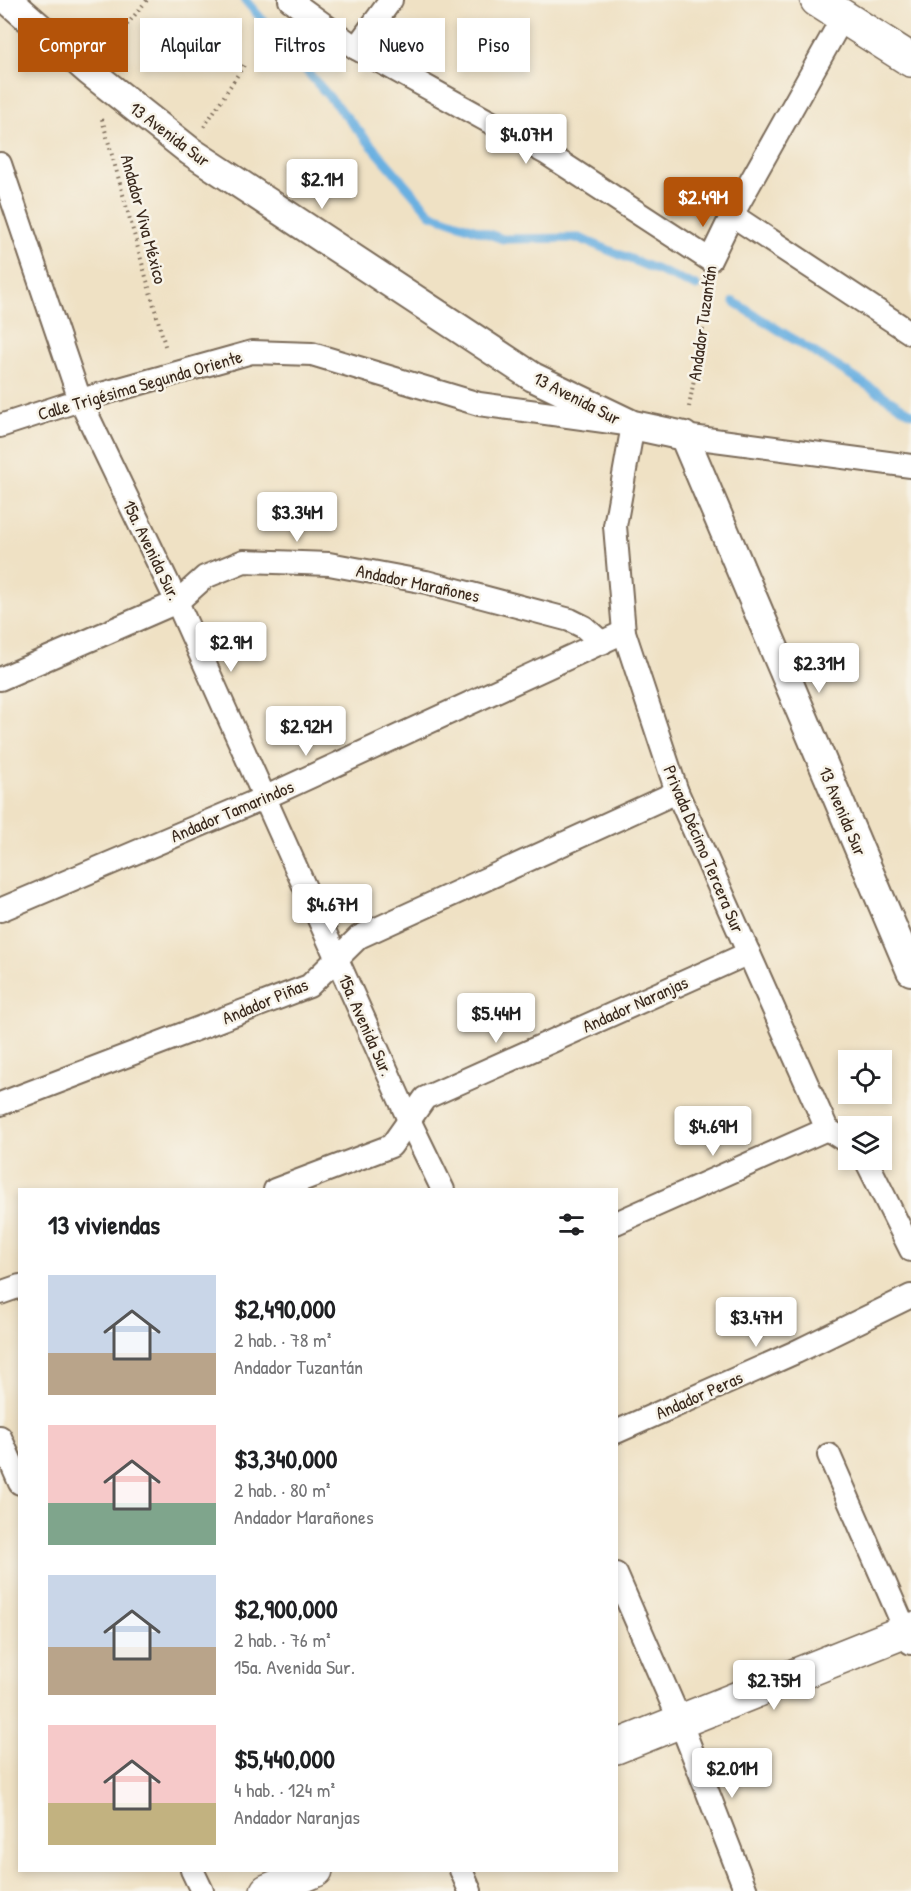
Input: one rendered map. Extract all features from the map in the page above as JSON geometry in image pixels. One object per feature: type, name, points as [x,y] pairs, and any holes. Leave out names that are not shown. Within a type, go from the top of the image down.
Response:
[{"type":"main road","points":[[830,8],[911,60]]},
{"type":"main road","points":[[618,1745],[909,1634]]},
{"type":"main road","points":[[267,1891],[311,1872]]},
{"type":"street","name":"13 Avenida Sur","points":[[8,0],[29,18]]},
{"type":"street","points":[[290,0],[356,48],[546,153],[710,260]]},
{"type":"street","points":[[356,48],[391,0]]},
{"type":"street","name":"Andador Tuzantán","points":[[710,260],[830,8]]},
{"type":"street","name":"13 Avenida Sur","points":[[90,72],[190,151],[533,377],[633,425],[684,436],[911,971]]},
{"type":"street","name":"15a. Avenida Sur.","points":[[0,164],[80,400],[177,602],[409,1120],[442,1188]]},
{"type":"street","points":[[732,214],[911,333]]},
{"type":"street","name":"Calle Trigésima Segunda Oriente","points":[[0,426],[80,400],[252,352],[312,354],[479,404],[633,425]]},
{"type":"street","name":"Privada Décimo Tercera Sur","points":[[633,425],[615,526],[624,632],[677,792],[827,1129]]},
{"type":"street","points":[[684,436],[911,466]]},
{"type":"street","name":"Andador Marañones","points":[[0,679],[177,602],[205,577],[244,561],[329,564],[426,582],[570,620],[584,627],[602,643]]},
{"type":"street","name":"Andador Tamarindos","points":[[0,910],[264,798],[624,632]]},
{"type":"street","name":"Andador Piñas","points":[[0,1104],[309,986],[359,937],[677,792]]},
{"type":"street","name":"Andador Naranjas","points":[[280,1188],[391,1146],[425,1098],[749,953]]},
{"type":"street","points":[[618,1222],[827,1129],[838,1136]]},
{"type":"street","points":[[871,1170],[911,1250]]},
{"type":"street","points":[[0,1293],[18,1287]]},
{"type":"street","name":"Andador Peras","points":[[618,1431],[796,1352],[911,1296]]},
{"type":"street","points":[[0,1437],[18,1478]]},
{"type":"street","points":[[830,1455],[909,1634]]},
{"type":"street","points":[[618,1579],[680,1721],[746,1891]]},
{"type":"street","points":[[193,1872],[201,1891]]},
{"type":"street","points":[[462,1872],[470,1891]]},
{"type":"path","points":[[128,23],[147,0]]},
{"type":"path","points":[[190,151],[244,65]]},
{"type":"path","name":"Andador Viva México","points":[[101,116],[173,375]]},
{"type":"path","name":"Andador Tuzantán","points":[[684,436],[710,296],[710,260]]},
{"type":"waterway","points":[[245,0],[431,214],[503,239],[579,238],[696,286]]},
{"type":"waterway","points":[[734,302],[911,413]]}]
